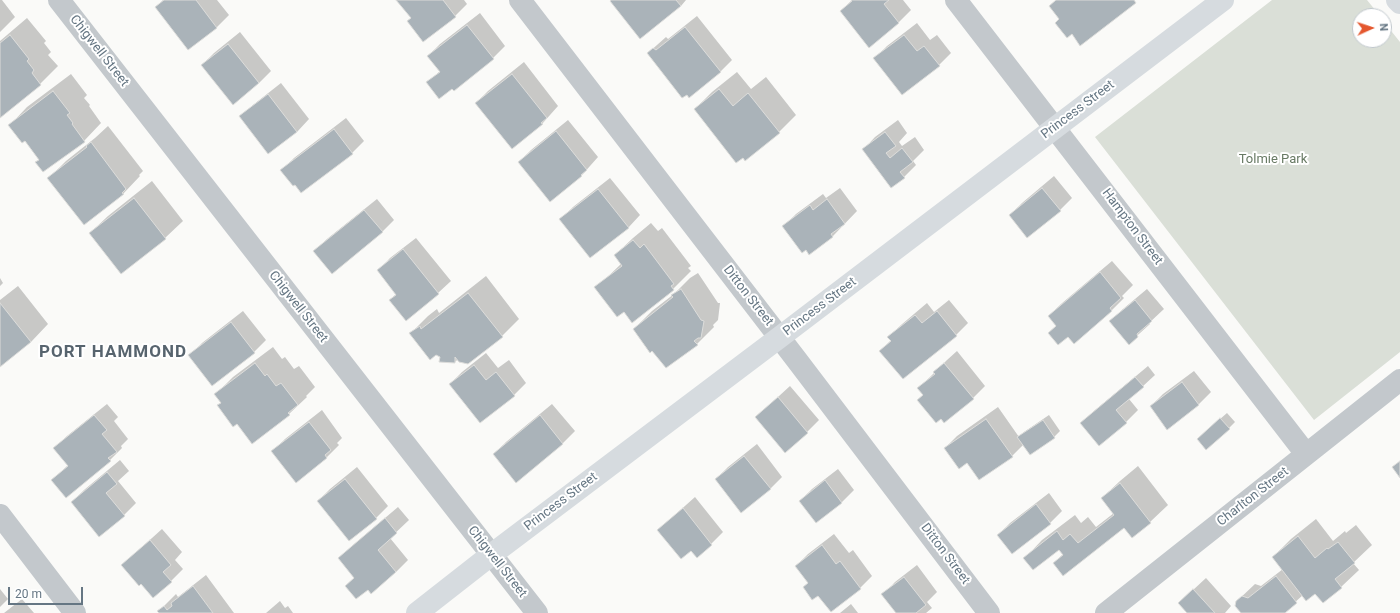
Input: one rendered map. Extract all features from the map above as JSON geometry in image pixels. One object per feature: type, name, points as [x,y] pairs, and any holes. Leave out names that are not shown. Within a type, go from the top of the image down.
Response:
[{"type":"street","name":"Chigwell Street","points":[[60,0],[537,613]]},
{"type":"street","name":"Ditton Street","points":[[520,0],[780,337],[989,613]]},
{"type":"street","name":"Hampton Street","points":[[956,0],[1306,454]]},
{"type":"street","name":"Princess Street","points":[[417,613],[491,555],[1223,0]]},
{"type":"street","points":[[1397,0],[1400,3]]},
{"type":"street","name":"Charlton Street","points":[[1106,613],[1400,380]]},
{"type":"street","points":[[0,515],[75,613]]},
{"type":"green space","name":"Tolmie Park","points":[[1272,0],[1367,0],[1374,8],[1352,8],[1352,48],[1392,48],[1392,32],[1400,42],[1400,352],[1314,420],[1095,137]]},
{"type":"building","points":[[164,0],[196,0],[217,28],[188,50],[155,7]]},
{"type":"building","points":[[396,0],[443,0],[456,17],[423,42],[407,21],[411,18]]},
{"type":"building","points":[[676,0],[681,6],[640,39],[610,1]]},
{"type":"building","points":[[851,0],[889,0],[884,4],[899,23],[869,48],[840,11],[852,1]]},
{"type":"building","points":[[1056,0],[1134,0],[1136,3],[1080,46],[1072,34],[1067,38],[1055,23],[1059,19],[1049,6]]},
{"type":"building","points":[[467,25],[494,59],[454,91],[452,89],[439,99],[426,82],[440,72],[427,56]]},
{"type":"building","points":[[685,27],[721,72],[689,98],[687,95],[682,98],[647,53],[653,48],[656,50]]},
{"type":"building","points":[[10,35],[29,59],[27,61],[34,70],[32,73],[41,85],[0,118],[0,43]]},
{"type":"building","points":[[904,35],[917,51],[924,46],[940,66],[902,95],[873,58]]},
{"type":"building","points":[[228,44],[259,83],[233,105],[201,65]]},
{"type":"building","points":[[512,74],[547,118],[541,123],[543,124],[512,149],[475,103]]},
{"type":"building","points":[[719,89],[733,106],[748,93],[780,133],[745,161],[743,158],[736,163],[694,109]]},
{"type":"building","points":[[53,91],[70,113],[67,115],[85,142],[43,172],[35,162],[39,160],[25,141],[22,143],[8,125]]},
{"type":"building","points":[[268,94],[297,132],[268,154],[239,116]]},
{"type":"building","points":[[334,129],[353,154],[301,193],[280,170]]},
{"type":"building","points":[[556,131],[587,170],[581,175],[582,176],[550,202],[518,162]]},
{"type":"building","points":[[885,132],[896,146],[886,153],[890,158],[902,148],[913,162],[900,172],[905,178],[891,188],[862,149]]},
{"type":"building","points":[[91,142],[126,189],[122,193],[124,194],[84,225],[47,178],[87,147],[86,146]]},
{"type":"building","points":[[1042,188],[1061,211],[1027,238],[1009,215]]},
{"type":"building","points":[[598,189],[629,228],[590,258],[559,219]]},
{"type":"building","points":[[134,198],[166,239],[121,274],[89,233]]},
{"type":"building","points":[[827,199],[845,224],[831,234],[833,237],[809,255],[806,250],[802,253],[782,226],[810,205],[813,210]]},
{"type":"building","points":[[364,210],[383,232],[332,274],[313,251]]},
{"type":"building","points":[[633,240],[640,248],[644,244],[674,284],[671,286],[674,290],[632,323],[624,312],[617,317],[594,287],[622,266],[614,255]]},
{"type":"building","points":[[403,249],[439,294],[406,321],[389,300],[396,295],[377,270]]},
{"type":"building","points":[[1100,272],[1121,298],[1110,308],[1112,311],[1074,344],[1068,337],[1058,345],[1048,333],[1056,326],[1048,316]]},
{"type":"building","points":[[681,289],[701,320],[704,321],[701,338],[694,341],[698,345],[666,368],[652,351],[650,353],[633,329],[673,297],[671,295]]},
{"type":"building","points":[[468,293],[503,337],[468,364],[459,362],[455,357],[455,363],[439,362],[440,357],[436,355],[430,360],[409,333],[420,326],[421,329]]},
{"type":"building","points":[[1135,300],[1152,321],[1137,334],[1138,337],[1129,345],[1109,321]]},
{"type":"building","points":[[0,303],[31,342],[0,367]]},
{"type":"building","points":[[937,311],[957,336],[903,379],[879,351],[891,341],[887,337],[915,315],[922,323]]},
{"type":"building","points":[[231,322],[255,353],[212,386],[188,355]]},
{"type":"building","points":[[255,363],[265,376],[267,374],[276,386],[281,383],[298,405],[288,413],[290,415],[252,444],[237,424],[233,427],[217,405],[221,403],[214,394]]},
{"type":"building","points":[[944,363],[974,399],[944,423],[941,419],[936,423],[917,400],[923,395],[917,388],[935,374],[933,372]]},
{"type":"building","points":[[474,365],[486,380],[496,372],[515,396],[480,423],[449,384]]},
{"type":"building","points":[[1135,377],[1144,387],[1116,410],[1127,423],[1099,446],[1080,423]]},
{"type":"building","points":[[1182,382],[1199,405],[1167,430],[1150,406]]},
{"type":"building","points":[[778,397],[808,433],[785,453],[755,417]]},
{"type":"building","points":[[94,415],[107,430],[102,434],[117,452],[108,458],[111,461],[66,498],[51,480],[68,466],[53,448]]},
{"type":"building","points":[[540,415],[563,444],[516,483],[493,454]]},
{"type":"building","points":[[1220,418],[1230,429],[1206,450],[1197,439]]},
{"type":"building","points":[[986,419],[1013,457],[979,480],[967,463],[959,469],[944,448]]},
{"type":"building","points":[[1043,420],[1055,438],[1030,455],[1017,437]]},
{"type":"building","points":[[309,422],[331,450],[325,455],[327,458],[296,483],[271,451]]},
{"type":"building","points":[[744,456],[771,489],[741,513],[715,479]]},
{"type":"building","points":[[1400,461],[1400,478],[1392,467]]},
{"type":"building","points":[[107,472],[117,484],[106,493],[125,516],[99,537],[71,502]]},
{"type":"building","points":[[345,479],[377,519],[349,541],[317,501]]},
{"type":"building","points":[[825,480],[842,503],[816,523],[799,501]]},
{"type":"building","points":[[1120,483],[1151,523],[1132,538],[1124,528],[1063,576],[1053,563],[1063,555],[1059,550],[1033,570],[1023,558],[1057,531],[1063,540],[1070,534],[1078,543],[1114,515],[1101,498]]},
{"type":"building","points":[[1036,504],[1051,524],[1012,554],[997,535]]},
{"type":"building","points":[[683,508],[712,545],[697,558],[691,551],[681,559],[657,530]]},
{"type":"building","points":[[385,518],[397,533],[378,550],[396,572],[371,594],[368,590],[356,599],[345,586],[354,578],[338,558]]},
{"type":"building","points":[[1298,536],[1315,558],[1327,548],[1328,549],[1338,542],[1355,563],[1335,579],[1342,588],[1323,603],[1315,594],[1306,601],[1272,557]]},
{"type":"building","points":[[150,540],[171,565],[163,572],[172,582],[153,598],[141,584],[139,586],[121,565]]},
{"type":"building","points":[[822,545],[836,564],[840,561],[861,589],[831,612],[818,596],[812,600],[803,587],[808,583],[795,566]]},
{"type":"building","points":[[1276,576],[1297,603],[1285,613],[1241,613],[1235,606],[1236,601],[1242,596],[1248,598]]},
{"type":"building","points":[[904,577],[926,605],[916,613],[896,613],[881,594]]},
{"type":"building","points":[[193,586],[213,613],[159,613],[157,611],[164,606],[167,610],[172,606],[171,603]]},
{"type":"building","points":[[1193,589],[1215,613],[1187,613],[1178,603]]},
{"type":"district","name":"PORT HAMMOND","points":[[113,353]]}]
